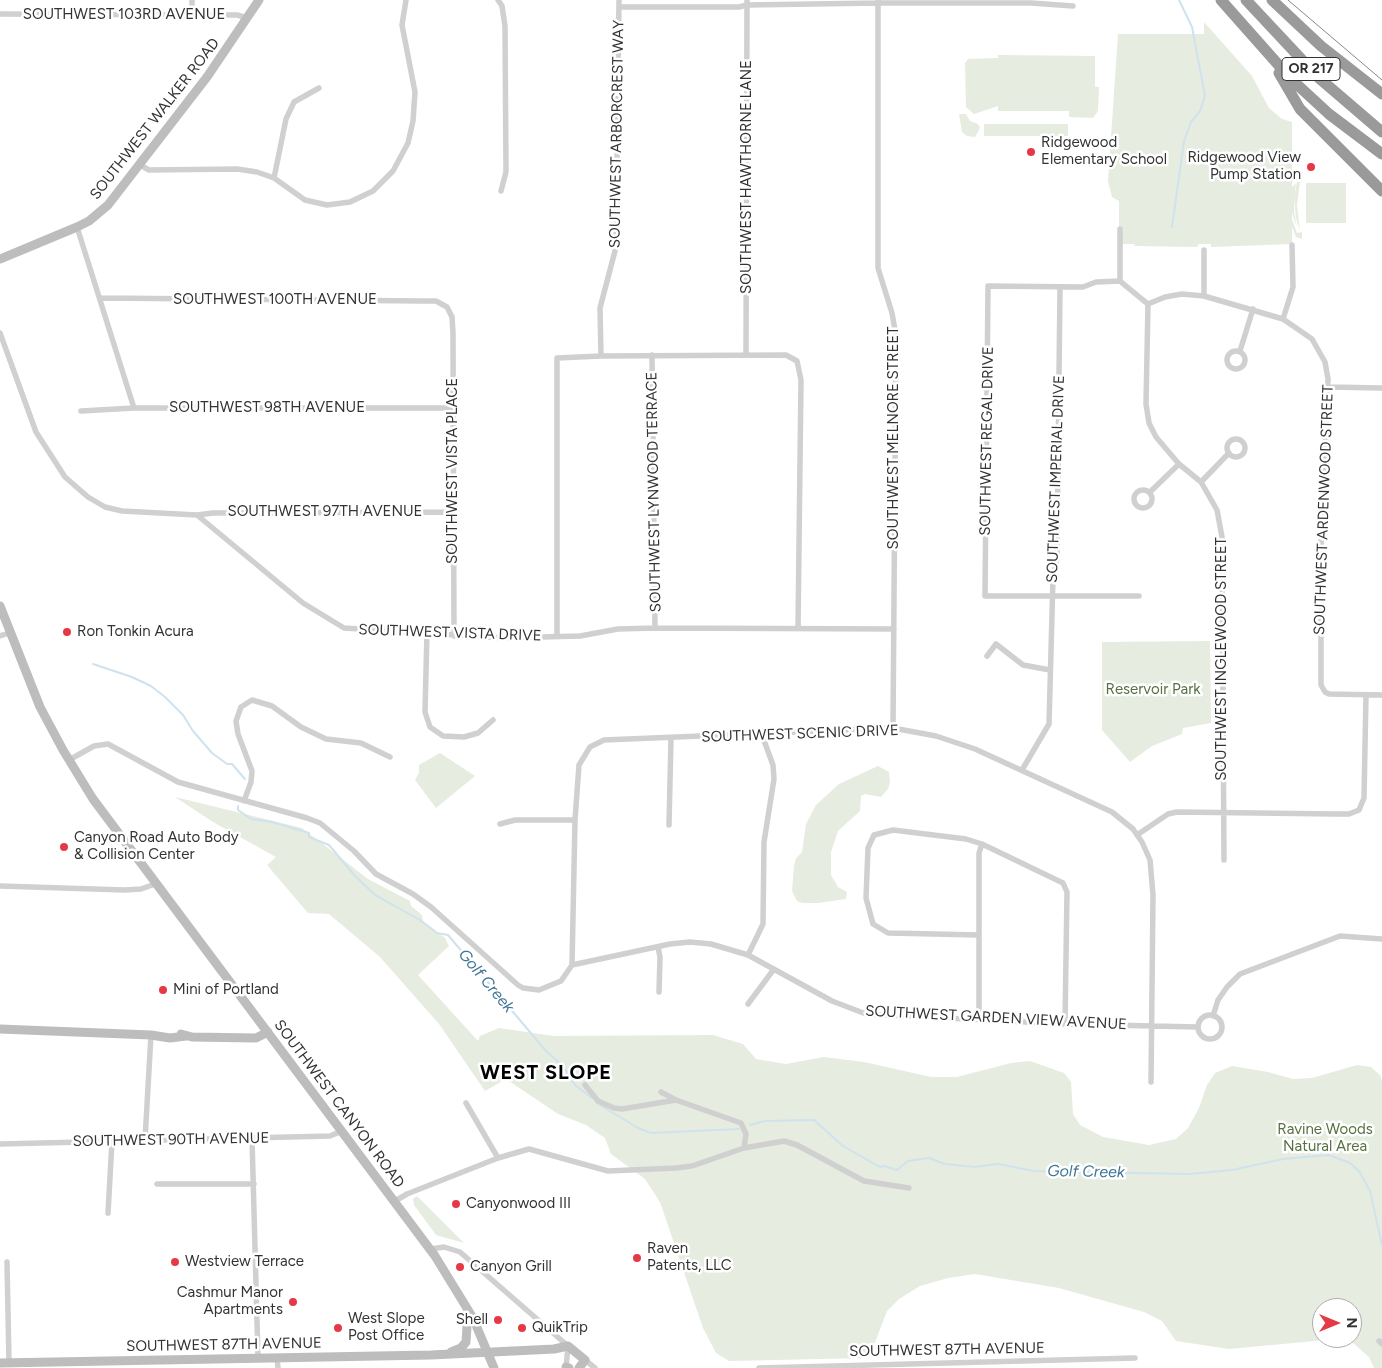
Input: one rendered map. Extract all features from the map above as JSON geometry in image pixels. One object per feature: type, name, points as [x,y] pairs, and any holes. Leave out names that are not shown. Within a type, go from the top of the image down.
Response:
[{"type":"highway","name":"OR 217","points":[[1221,0],[1268,54],[1329,114],[1382,154]]},
{"type":"highway","name":"OR 217","points":[[1246,0],[1319,78],[1382,132]]},
{"type":"highway","points":[[1272,0],[1321,46],[1382,94]]},
{"type":"highway","points":[[1268,54],[1300,109],[1382,191]]},
{"type":"main road","name":"SOUTHWEST WALKER ROAD","points":[[0,259],[89,221],[108,205],[208,77],[259,0]]},
{"type":"main road","name":"SOUTHWEST CANYON ROAD","points":[[0,606],[9,633],[40,706],[69,760],[94,799],[155,884],[430,1249],[468,1309],[494,1368]]},
{"type":"main road","points":[[0,1029],[151,1035],[174,1032],[186,1036],[256,1038],[268,1032]]},
{"type":"main road","points":[[447,1354],[461,1348],[466,1342],[468,1309]]},
{"type":"main road","points":[[568,1346],[585,1360],[579,1368]]},
{"type":"main road","name":"SOUTHWEST 87TH AVENUE","points":[[4,1363],[447,1354],[554,1349],[568,1346]]},
{"type":"street","points":[[192,0],[192,15]]},
{"type":"street","points":[[140,165],[148,170],[237,169],[257,172],[274,178],[305,200],[328,205],[350,202],[373,191],[393,171],[408,143],[413,121],[415,92],[402,25],[406,0]]},
{"type":"street","points":[[498,0],[502,6],[504,26],[506,172],[501,192]]},
{"type":"street","points":[[619,3],[739,7],[747,2],[1031,2],[1073,6]]},
{"type":"street","name":"SOUTHWEST HAWTHORNE LANE","points":[[746,354],[747,2]]},
{"type":"street","name":"SOUTHWEST MELNORE STREET","points":[[878,2],[878,268],[892,313],[896,336],[893,728]]},
{"type":"street","name":"SOUTHWEST ARBORCREST WAY","points":[[601,356],[600,308],[616,247],[619,3]]},
{"type":"street","name":"SOUTHWEST 103RD AVENUE","points":[[0,14],[237,15],[248,18]]},
{"type":"street","points":[[274,178],[286,118],[294,102],[319,88]]},
{"type":"street","points":[[77,227],[101,298],[134,408]]},
{"type":"street","points":[[1120,229],[1120,281]]},
{"type":"street","points":[[1284,319],[1293,287],[1292,245]]},
{"type":"street","points":[[1204,250],[1204,296]]},
{"type":"street","points":[[1060,287],[1083,287],[1096,282],[1120,281],[1148,304]]},
{"type":"street","name":"SOUTHWEST REGAL DRIVE","points":[[1052,597],[985,596],[988,286],[1060,287]]},
{"type":"street","name":"SOUTHWEST IMPERIAL DRIVE","points":[[1022,770],[1049,724],[1052,597],[1057,558],[1060,287]]},
{"type":"street","name":"SOUTHWEST ARDENWOOD STREET","points":[[1148,304],[1165,297],[1182,294],[1204,296],[1284,319],[1306,333],[1317,347],[1325,362],[1328,387],[1321,547],[1321,685],[1325,692],[1329,694],[1382,695]]},
{"type":"street","name":"SOUTHWEST 100TH AVENUE","points":[[101,298],[436,301],[447,306]]},
{"type":"street","name":"SOUTHWEST INGLEWOOD STREET","points":[[1148,304],[1146,404],[1149,423],[1156,437],[1179,464],[1201,482],[1217,510],[1222,537],[1224,860]]},
{"type":"street","name":"SOUTHWEST VISTA PLACE","points":[[447,306],[452,317],[454,333],[454,636]]},
{"type":"street","points":[[1240,351],[1253,309]]},
{"type":"street","points":[[0,333],[36,432],[65,477],[88,497],[105,507],[122,511],[197,515]]},
{"type":"street","name":"SOUTHWEST LYNWOOD TERRACE","points":[[652,355],[655,628]]},
{"type":"street","points":[[557,636],[557,358],[601,356],[786,355],[797,361],[801,380],[798,628]]},
{"type":"street","points":[[1328,387],[1382,388]]},
{"type":"street","name":"SOUTHWEST 98TH AVENUE","points":[[81,411],[134,408],[453,408]]},
{"type":"street","points":[[1201,482],[1229,454]]},
{"type":"street","points":[[1150,492],[1179,464]]},
{"type":"street","name":"SOUTHWEST 97TH AVENUE","points":[[197,515],[213,513],[453,512]]},
{"type":"street","name":"SOUTHWEST VISTA DRIVE","points":[[197,515],[303,603],[344,628],[503,638],[588,636],[618,629],[655,628],[894,629]]},
{"type":"street","points":[[1052,597],[1139,596]]},
{"type":"street","points":[[427,632],[425,712],[430,727],[443,736],[464,736],[478,733],[493,720]]},
{"type":"street","points":[[0,636],[9,633]]},
{"type":"street","points":[[987,656],[996,644],[1023,665],[1050,670]]},
{"type":"street","points":[[1137,835],[1173,813],[1349,814],[1359,810],[1364,798],[1366,694]]},
{"type":"street","points":[[244,802],[251,782],[252,771],[238,734],[236,721],[241,707],[252,700],[272,706],[301,727],[326,739],[361,742],[390,757]]},
{"type":"street","name":"SOUTHWEST SCENIC DRIVE","points":[[572,966],[575,820],[579,765],[590,747],[604,740],[762,735],[893,728],[936,736],[975,749],[1112,812],[1137,835],[1150,860],[1152,871],[1151,1082]]},
{"type":"street","points":[[748,955],[763,924],[764,842],[774,778],[774,765],[762,735]]},
{"type":"street","points":[[669,825],[671,738]]},
{"type":"street","points":[[69,760],[94,746],[108,744],[178,782],[320,823],[354,851],[376,874],[413,894],[431,907],[496,967],[523,988],[539,990],[550,987],[561,981],[572,966]]},
{"type":"street","points":[[500,824],[515,820],[575,820]]},
{"type":"street","points":[[979,935],[888,933],[873,924],[866,898],[868,848],[874,835],[893,830],[966,839],[982,844],[1059,879],[1066,888],[1065,1024]]},
{"type":"street","points":[[979,1019],[979,853],[982,844]]},
{"type":"street","points":[[0,886],[125,890],[141,889],[155,884]]},
{"type":"street","points":[[1198,1027],[1202,1018],[1213,1016],[1222,994],[1231,981],[1240,974],[1340,936],[1382,939]]},
{"type":"street","name":"SOUTHWEST GARDEN VIEW AVENUE","points":[[572,966],[690,942],[711,944],[748,955],[832,1001],[866,1014],[1065,1024],[1198,1027],[1199,1032],[1205,1038],[1216,1037],[1221,1032],[1221,1024],[1213,1016]]},
{"type":"street","points":[[658,947],[660,957],[659,992]]},
{"type":"street","points":[[748,1004],[774,969]]},
{"type":"street","points":[[145,1140],[151,1035]]},
{"type":"street","points":[[585,1085],[598,1101],[614,1108],[622,1109],[676,1100]]},
{"type":"street","points":[[661,1092],[676,1100],[742,1124],[746,1134],[744,1148]]},
{"type":"street","points":[[466,1103],[498,1158]]},
{"type":"street","name":"SOUTHWEST 90TH AVENUE","points":[[0,1144],[330,1136],[342,1131]]},
{"type":"street","points":[[252,1138],[258,1358]]},
{"type":"street","points":[[108,1212],[112,1141]]},
{"type":"street","points":[[395,1202],[407,1194],[498,1158],[529,1149],[608,1171],[692,1166],[744,1148],[789,1141],[864,1181],[909,1188]]},
{"type":"street","points":[[157,1184],[254,1184]]},
{"type":"street","points":[[430,1249],[445,1248],[460,1252],[568,1346],[567,1368]]},
{"type":"street","points":[[4,1363],[7,1262]]},
{"type":"street","points":[[277,1358],[278,1368]]},
{"type":"street","name":"SOUTHWEST 87TH AVENUE","points":[[759,1368],[952,1366],[1135,1358]]},
{"type":"street","points":[[585,1360],[595,1368]]},
{"type":"green space","points":[[1204,22],[1252,76],[1269,108],[1282,119],[1292,122],[1292,174],[1297,172],[1297,179],[1292,182],[1292,187],[1296,183],[1294,198],[1297,182],[1300,182],[1297,205],[1300,231],[1296,218],[1294,199],[1294,212],[1297,227],[1292,213],[1292,219],[1297,233],[1302,232],[1302,239],[1296,237],[1292,227],[1292,244],[1211,247],[1211,244],[1199,244],[1197,247],[1119,244],[1119,201],[1112,197],[1108,181],[1118,34],[1204,34]]},
{"type":"green space","points":[[998,55],[1095,56],[1095,87],[1099,87],[1098,111],[1093,118],[1069,117],[1069,111],[998,111],[998,106],[974,114],[966,107],[965,63],[968,59],[998,58]]},
{"type":"green space","points":[[959,114],[966,114],[970,121],[978,124],[980,128],[975,137],[967,136],[962,132]]},
{"type":"green space","points":[[984,124],[1068,124],[1068,136],[984,136]]},
{"type":"green space","points":[[1306,183],[1346,183],[1346,223],[1306,223]]},
{"type":"green space","name":"Reservoir Park","points":[[1210,641],[1211,723],[1183,728],[1182,734],[1152,746],[1130,762],[1102,730],[1102,642]]},
{"type":"green space","points":[[440,753],[475,776],[436,808],[415,780],[419,773],[419,765]]},
{"type":"green space","points":[[878,766],[889,772],[890,782],[888,789],[881,797],[865,794],[861,796],[860,811],[838,831],[831,852],[831,875],[838,887],[847,892],[846,899],[818,903],[802,903],[797,901],[792,891],[794,866],[796,858],[802,852],[806,824],[816,805],[839,784]]},
{"type":"green space","name":"Ravine Woods Natural Area","points":[[175,797],[302,828],[368,879],[410,901],[411,906],[422,915],[423,921],[445,938],[449,946],[418,975],[478,1041],[480,1036],[499,1028],[554,1036],[713,1035],[743,1044],[756,1059],[786,1064],[824,1057],[864,1062],[931,1077],[957,1077],[1011,1063],[1030,1061],[1064,1073],[1071,1082],[1073,1114],[1080,1125],[1103,1137],[1149,1145],[1176,1139],[1188,1128],[1199,1108],[1207,1085],[1215,1073],[1232,1066],[1268,1072],[1293,1079],[1312,1078],[1357,1065],[1371,1067],[1380,1075],[1382,1081],[1382,1368],[1374,1368],[1369,1357],[1359,1348],[1362,1348],[1362,1298],[1312,1298],[1312,1341],[1229,1349],[1176,1341],[1162,1321],[1144,1312],[1059,1288],[975,1274],[948,1278],[920,1286],[899,1299],[887,1311],[872,1350],[865,1358],[729,1361],[716,1353],[703,1328],[660,1202],[645,1179],[611,1154],[605,1138],[586,1125],[558,1114],[506,1079],[485,1091],[439,1024],[380,957],[329,914],[308,913],[267,865],[276,857],[213,822]]},
{"type":"green space","points":[[417,1196],[464,1243],[436,1235],[414,1205],[413,1199]]},
{"type":"waterway","points":[[1172,227],[1184,141],[1191,122],[1200,111],[1205,96],[1192,27],[1179,0]]},
{"type":"waterway","name":"Golf Creek","points":[[93,664],[132,677],[151,686],[183,715],[193,731],[212,753],[227,764],[232,764],[245,779]]},
{"type":"waterway","name":"Golf Creek","points":[[238,806],[238,810],[251,819],[272,822],[309,833],[309,837],[329,845],[355,876],[375,895],[420,920],[437,933],[448,935],[546,1051],[562,1065],[575,1085],[592,1098]]},
{"type":"waterway","name":"Golf Creek","points":[[597,1103],[638,1128],[651,1133],[739,1129]]},
{"type":"waterway","name":"Golf Creek","points":[[750,1125],[765,1121],[814,1120],[843,1146],[880,1167],[884,1166],[897,1170],[908,1161],[929,1158],[945,1164],[974,1167],[998,1164],[1034,1171],[1189,1174],[1232,1170],[1283,1159],[1329,1155],[1350,1163],[1359,1171],[1370,1191],[1382,1245]]},
{"type":"tram line","points":[[1288,0],[1382,80]]},
{"type":"place","name":"Ridgewood Elementary School","points":[[1031,152]]},
{"type":"place","name":"Ridgewood View Pump Station","points":[[1311,167]]},
{"type":"place","name":"Ron Tonkin Acura","points":[[67,632]]},
{"type":"place","name":"Canyon Road Auto Body & Collision Center","points":[[64,847]]},
{"type":"place","name":"Mini of Portland","points":[[163,990]]},
{"type":"place","name":"Canyonwood III","points":[[456,1204]]},
{"type":"place","name":"Raven Patents, LLC","points":[[637,1258]]},
{"type":"place","name":"Westview Terrace","points":[[175,1262]]},
{"type":"place","name":"Canyon Grill","points":[[460,1267]]},
{"type":"place","name":"Cashmur Manor Apartments","points":[[293,1302]]},
{"type":"place","name":"Shell","points":[[498,1320]]},
{"type":"place","name":"West Slope Post Office","points":[[338,1328]]},
{"type":"place","name":"QuikTrip","points":[[522,1328]]},
{"type":"district","name":"WEST SLOPE","points":[[546,1073]]}]
